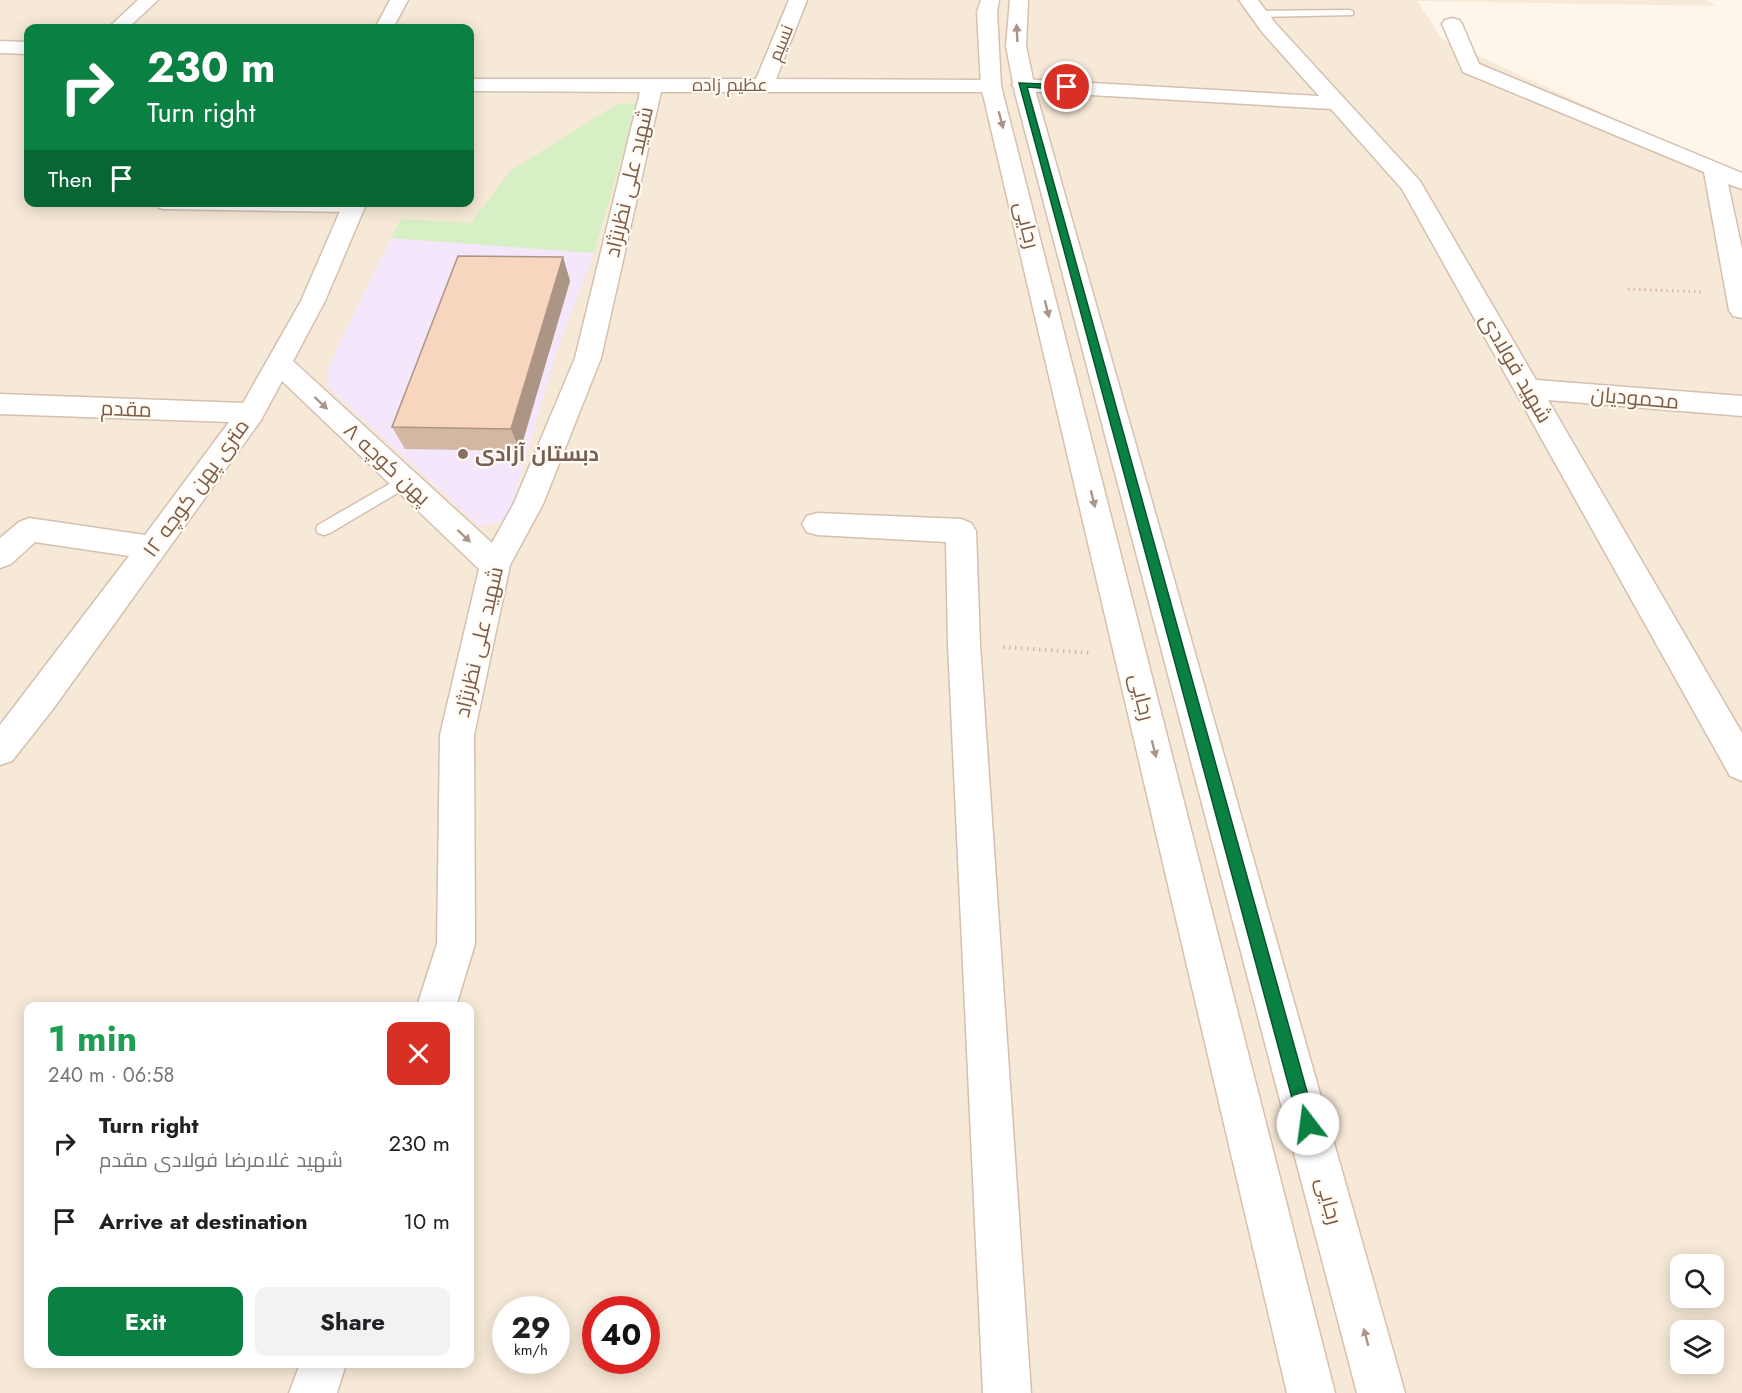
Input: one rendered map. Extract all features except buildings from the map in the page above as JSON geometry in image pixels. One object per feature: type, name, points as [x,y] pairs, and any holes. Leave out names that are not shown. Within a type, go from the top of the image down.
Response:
[{"type":"street","points":[[122,24],[149,0]]},
{"type":"street","points":[[386,24],[399,0]]},
{"type":"street","name":"نسیم","points":[[764,85],[798,0]]},
{"type":"street","name":"رجایی","points":[[990,0],[987,12],[1006,85],[1131,656],[1311,1393]]},
{"type":"street","name":"رجایی","points":[[1019,0],[1006,85],[1034,123],[1381,1393]]},
{"type":"street","name":"شهید فولادی","points":[[1253,7],[1335,103],[1412,186],[1742,765]]},
{"type":"street","points":[[1452,24],[1470,68],[1714,168],[1742,182]]},
{"type":"street","points":[[0,47],[24,48]]},
{"type":"street","name":"عظیم زاده","points":[[474,85],[1006,85],[1335,103]]},
{"type":"street","name":"شهید علی نظرنژاد","points":[[438,1002],[456,944],[457,735],[495,565],[528,504],[588,358],[652,85]]},
{"type":"street","points":[[1714,168],[1740,302]]},
{"type":"street","name":"۱۲ متری پهن کوچه","points":[[0,750],[42,699],[251,413],[313,301],[354,207]]},
{"type":"street","name":"پهن کوچه ۸","points":[[279,363],[495,565]]},
{"type":"street","name":"محمودیان","points":[[1529,389],[1742,406]]},
{"type":"street","name":"مقدم","points":[[0,404],[251,413]]},
{"type":"street","points":[[817,524],[961,531],[964,644],[1007,1393]]},
{"type":"street","points":[[0,556],[29,530],[152,548]]},
{"type":"street","points":[[1170,814],[1222,810]]},
{"type":"street","points":[[313,1393],[322,1368]]},
{"type":"lane","points":[[1253,7],[1349,13]]},
{"type":"lane","points":[[324,529],[405,481]]},
{"type":"path","points":[[1628,289],[1740,302]]},
{"type":"path","points":[[964,644],[1131,656]]},
{"type":"shaded area","points":[[0,0],[1707,0],[1716,6],[1417,1],[1442,39],[1742,177],[1742,1393],[0,1393]]},
{"type":"shaded area","points":[[391,238],[594,253],[557,350],[508,520],[479,526],[328,387],[327,369]]},
{"type":"green space","points":[[637,103],[594,253],[391,238],[401,219],[471,223],[510,171],[617,104]]},
{"type":"place","name":"دبستان آزادی","points":[[463,454]]},
{"type":"route","points":[[1067,87],[1022,85],[1308,1124]]}]
